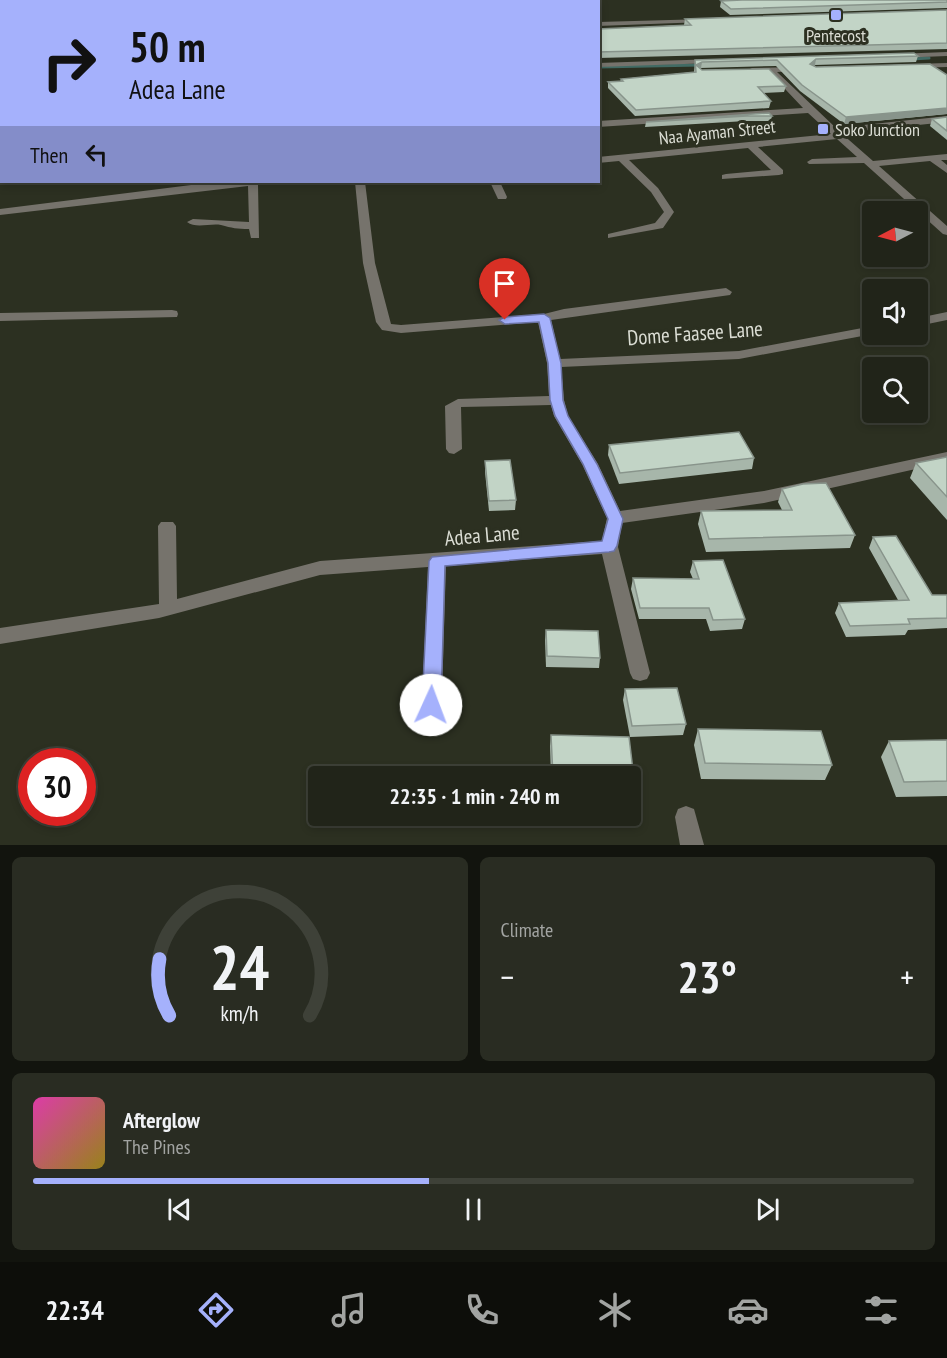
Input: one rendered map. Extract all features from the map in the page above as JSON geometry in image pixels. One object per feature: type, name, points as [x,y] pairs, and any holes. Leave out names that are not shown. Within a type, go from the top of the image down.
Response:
[{"type":"street","points":[[600,24],[714,20]]},
{"type":"street","points":[[882,56],[947,54]]},
{"type":"street","points":[[600,65],[720,61]]},
{"type":"street","points":[[907,66],[947,65]]},
{"type":"street","points":[[748,71],[804,69]]},
{"type":"street","points":[[771,70],[810,110],[947,232]]},
{"type":"street","points":[[615,74],[635,74]]},
{"type":"street","points":[[600,124],[810,110]]},
{"type":"street","name":"Naa Ayaman Street","points":[[600,160],[750,145],[947,119]]},
{"type":"street","points":[[726,177],[778,172],[750,145]]},
{"type":"street","points":[[812,162],[868,162],[947,157]]},
{"type":"street","points":[[932,158],[947,170]]},
{"type":"street","points":[[612,236],[659,226],[669,212],[666,204],[623,159]]},
{"type":"street","points":[[0,212],[245,183]]},
{"type":"street","points":[[193,222],[222,222],[255,230],[253,183]]},
{"type":"street","points":[[360,183],[369,263],[383,322],[387,327],[401,329],[544,318],[572,311],[726,292]]},
{"type":"street","points":[[495,183],[502,197]]},
{"type":"street","points":[[0,317],[172,314]]},
{"type":"street","points":[[928,320],[947,316]]},
{"type":"street","points":[[544,318],[554,363],[557,400],[561,416],[590,464],[615,519],[609,546],[640,674]]},
{"type":"street","name":"Dome Faasee Lane","points":[[554,363],[740,355],[862,332]]},
{"type":"street","points":[[454,449],[452,406],[458,403],[557,400]]},
{"type":"street","points":[[615,519],[772,496],[947,458]]},
{"type":"street","points":[[167,526],[168,609]]},
{"type":"street","name":"Adea Lane","points":[[0,636],[168,609],[320,568],[437,561],[609,546]]},
{"type":"street","points":[[431,725],[437,561]]},
{"type":"street","points":[[686,817],[692,845]]},
{"type":"building","points":[[947,0],[947,2],[731,9],[721,1]]},
{"type":"building","points":[[947,10],[947,43],[600,52],[600,29],[691,25],[685,19]]},
{"type":"building","points":[[914,53],[918,56],[816,59],[810,64],[816,67],[930,64],[947,75],[947,108],[846,117],[802,85],[777,60],[702,62],[696,65],[702,70],[769,69],[786,86],[758,87],[771,101],[636,110],[608,82],[696,72],[695,60]]},
{"type":"building","points":[[769,113],[772,116],[646,122]]},
{"type":"building","points":[[947,117],[947,131],[932,119]]},
{"type":"building","points":[[739,432],[754,458],[620,473],[609,445]]},
{"type":"building","points":[[947,457],[947,497],[916,463]]},
{"type":"building","points":[[510,460],[516,500],[489,501],[485,461]]},
{"type":"building","points":[[826,483],[855,535],[709,539],[701,511],[792,510],[782,489],[803,484]]},
{"type":"building","points":[[896,536],[932,595],[947,595],[947,618],[908,619],[910,624],[850,626],[839,603],[909,600],[873,537]]},
{"type":"building","points":[[723,560],[745,619],[713,620],[709,608],[640,608],[633,578],[699,579],[693,561]]},
{"type":"building","points":[[546,630],[598,631],[600,658],[547,656]]},
{"type":"building","points":[[677,688],[686,724],[632,726],[625,689]]},
{"type":"building","points":[[698,729],[821,731],[832,765],[705,763]]},
{"type":"building","points":[[551,735],[629,737],[632,766],[552,766]]},
{"type":"building","points":[[947,740],[947,781],[904,782],[889,741]]},
{"type":"waterway","points":[[911,59],[929,58]]},
{"type":"waterway","points":[[600,67],[700,65]]},
{"type":"place","name":"Pentecost","points":[[836,15]]},
{"type":"place","name":"Soko Junction","points":[[823,129]]},
{"type":"route","points":[[431,705],[437,561],[609,546],[615,519],[590,464],[561,416],[548,326],[544,318],[505,320]]}]
